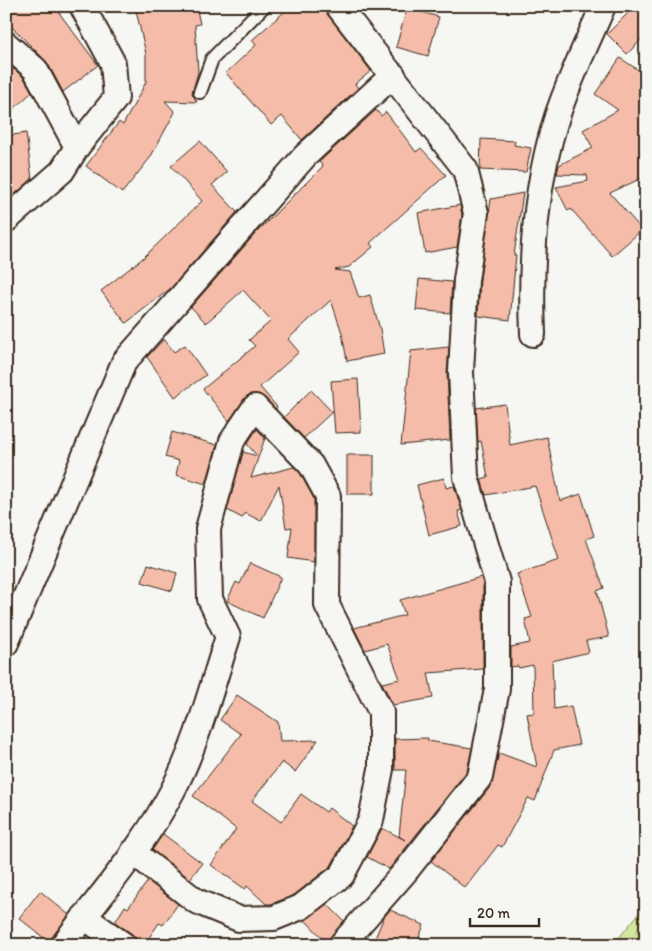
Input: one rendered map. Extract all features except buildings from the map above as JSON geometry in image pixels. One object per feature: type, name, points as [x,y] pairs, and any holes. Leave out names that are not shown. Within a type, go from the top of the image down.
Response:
[{"type":"street","points":[[6,220],[62,171],[77,147],[116,98],[113,63],[82,6]]},
{"type":"street","points":[[338,6],[465,169],[476,213],[466,280],[462,382],[466,477],[497,582],[497,689],[480,776],[405,872],[341,945]]},
{"type":"street","points":[[533,334],[531,280],[537,197],[555,122],[604,6]]},
{"type":"street","points":[[6,44],[34,69],[77,147]]},
{"type":"street","points":[[6,643],[124,362],[305,156],[393,75]]},
{"type":"street","points":[[63,945],[133,852],[173,791],[203,722],[208,695],[228,637],[210,599],[208,529],[232,442],[255,407],[311,465],[328,496],[327,605],[381,712],[380,770],[371,820],[342,875],[301,907],[274,918],[239,919],[196,901],[133,852]]},
{"type":"street","points":[[84,917],[124,945]]},
{"type":"lane","points":[[200,92],[212,59],[264,6]]},
{"type":"green space","points":[[646,905],[646,945],[613,945]]}]
